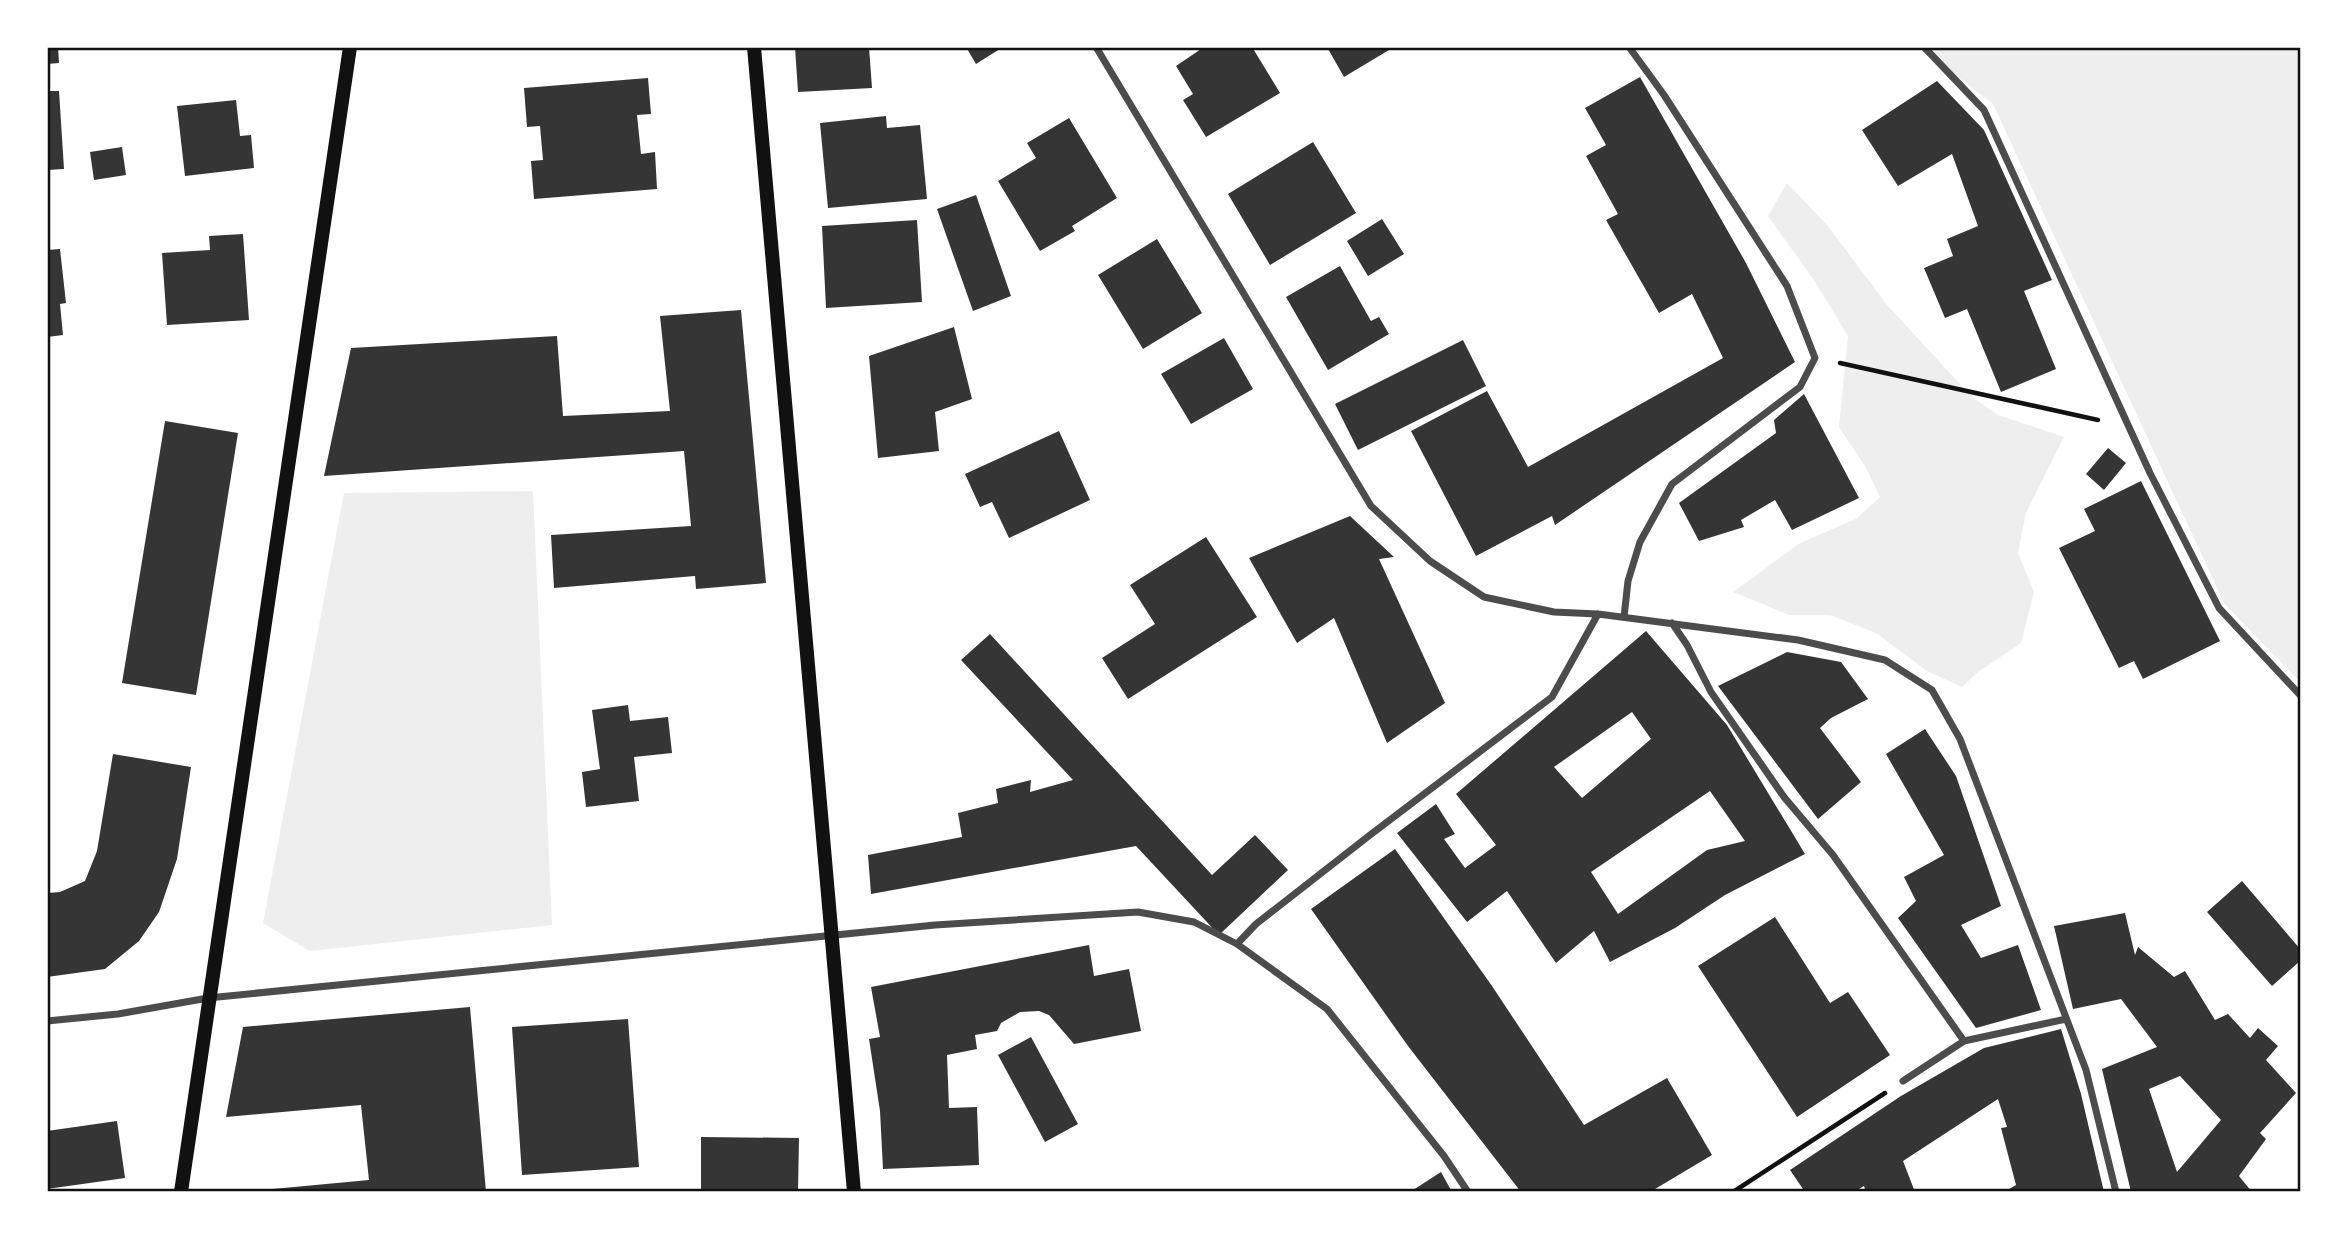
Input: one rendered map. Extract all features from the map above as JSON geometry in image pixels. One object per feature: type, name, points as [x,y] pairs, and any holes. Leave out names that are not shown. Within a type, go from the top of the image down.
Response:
[{"type":"main road","points":[[181,1192],[350,47]]},
{"type":"main road","points":[[754,47],[854,1192]]},
{"type":"street","points":[[1096,47],[1371,506],[1430,561],[1483,597],[1554,612],[1598,614],[1798,640],[1885,660],[1932,690],[1960,739],[2086,1070],[2116,1192]]},
{"type":"street","points":[[1624,617],[1628,581],[1640,542],[1672,484],[1800,387],[1815,358],[1787,286],[1664,95],[1629,47]]},
{"type":"street","points":[[1924,47],[1984,110],[2130,427],[2219,608],[2301,696]]},
{"type":"street","points":[[1237,944],[1256,924],[1318,875],[1552,697],[1598,614]]},
{"type":"street","points":[[1672,623],[1687,645],[1711,692],[1762,765],[1833,855],[1964,1041]]},
{"type":"street","points":[[47,1021],[118,1014],[208,998],[935,925],[1138,912],[1194,922],[1237,944],[1327,1009],[1444,1156],[1468,1192]]},
{"type":"street","points":[[1903,1081],[1964,1041],[2066,1019]]},
{"type":"path","points":[[1815,358],[2130,427]]},
{"type":"path","points":[[1733,1192],[1903,1081]]},
{"type":"shaded area","points":[[1919,47],[2301,47],[2301,683],[2224,603],[1993,104]]},
{"type":"shaded area","points":[[1787,183],[1827,225],[1888,306],[1972,397],[1998,415],[2064,437],[2026,513],[2018,553],[2034,592],[2021,643],[1978,672],[1962,687],[1927,671],[1876,633],[1830,615],[1789,615],[1733,592],[1800,543],[1856,519],[1880,497],[1865,466],[1839,427],[1848,336],[1816,283],[1768,216]]},
{"type":"shaded area","points":[[533,491],[552,925],[310,951],[263,923],[344,493]]},
{"type":"building","points":[[47,47],[58,47],[59,63],[47,64]]},
{"type":"building","points":[[795,47],[869,47],[872,88],[798,92]]},
{"type":"building","points":[[966,47],[1003,47],[976,64]]},
{"type":"building","points":[[1204,47],[1252,47],[1280,93],[1206,137],[1183,100],[1193,94],[1176,66]]},
{"type":"building","points":[[1327,47],[1394,47],[1344,77]]},
{"type":"building","points":[[1640,77],[1746,263],[1795,362],[1555,525],[1552,516],[1476,556],[1411,431],[1487,391],[1528,467],[1723,358],[1692,294],[1659,313],[1606,220],[1618,214],[1586,156],[1606,145],[1585,108]]},
{"type":"building","points":[[648,78],[651,114],[637,115],[641,154],[655,152],[657,189],[534,199],[531,161],[543,160],[540,126],[527,127],[524,88]]},
{"type":"building","points":[[1937,81],[1984,130],[2052,280],[2024,291],[2056,369],[2001,392],[1967,309],[1945,318],[1924,268],[1953,256],[1947,239],[1978,226],[1952,154],[1898,186],[1862,130]]},
{"type":"building","points":[[47,91],[59,91],[64,169],[47,170]]},
{"type":"building","points":[[236,100],[240,136],[251,135],[254,168],[185,176],[177,106]]},
{"type":"building","points":[[886,116],[887,128],[920,125],[927,199],[828,208],[820,123]]},
{"type":"building","points":[[1069,118],[1117,198],[1072,226],[1075,231],[1040,251],[998,181],[1036,158],[1027,143]]},
{"type":"building","points":[[1313,142],[1356,213],[1270,265],[1228,194]]},
{"type":"building","points":[[122,147],[126,175],[94,180],[90,152]]},
{"type":"building","points":[[976,195],[1011,296],[973,311],[937,209]]},
{"type":"building","points":[[1382,219],[1404,254],[1368,276],[1347,241]]},
{"type":"building","points":[[917,220],[922,302],[826,308],[822,226]]},
{"type":"building","points":[[243,234],[249,320],[167,325],[162,253],[210,250],[209,236]]},
{"type":"building","points":[[1157,239],[1202,313],[1143,349],[1098,275]]},
{"type":"building","points":[[60,249],[66,303],[60,304],[63,335],[47,337],[47,250]]},
{"type":"building","points":[[1340,266],[1371,321],[1379,317],[1389,334],[1328,370],[1286,297]]},
{"type":"building","points":[[741,310],[766,583],[696,589],[695,576],[554,588],[551,535],[691,526],[684,451],[324,476],[351,348],[557,336],[563,416],[670,411],[660,316]]},
{"type":"building","points":[[954,327],[972,399],[935,412],[939,451],[878,458],[869,356]]},
{"type":"building","points":[[1224,338],[1253,389],[1191,424],[1161,374]]},
{"type":"building","points":[[1463,340],[1486,386],[1358,450],[1335,404]]},
{"type":"building","points":[[1804,394],[1859,498],[1792,530],[1775,500],[1741,520],[1744,527],[1699,541],[1679,503],[1776,433],[1774,420]]},
{"type":"building","points":[[165,421],[238,433],[196,695],[122,683]]},
{"type":"building","points":[[1059,431],[1090,500],[1009,538],[992,502],[980,507],[965,474]]},
{"type":"building","points":[[2108,448],[2126,463],[2104,490],[2086,474]]},
{"type":"building","points":[[2141,481],[2220,641],[2143,679],[2134,661],[2119,668],[2059,548],[2095,531],[2084,509]]},
{"type":"building","points":[[1350,516],[1394,557],[1379,559],[1445,703],[1387,743],[1334,618],[1297,643],[1249,558]]},
{"type":"building","points":[[1206,537],[1257,617],[1128,699],[1102,658],[1155,624],[1130,585]]},
{"type":"building","points":[[1646,631],[1727,725],[1805,854],[1725,895],[1675,928],[1610,962],[1594,931],[1556,963],[1507,891],[1467,922],[1397,833],[1436,804],[1455,834],[1444,839],[1465,868],[1496,845],[1456,794]],"holes":[[[1632,712],[1651,739],[1582,798],[1554,767]],[[1710,791],[1745,841],[1707,850],[1618,914],[1591,872]]]},
{"type":"building","points":[[990,634],[1212,875],[1255,835],[1288,870],[1219,935],[1136,846],[871,894],[868,855],[962,837],[958,813],[998,803],[996,789],[1031,780],[1030,792],[1073,780],[961,660]]},
{"type":"building","points":[[1787,652],[1841,662],[1868,699],[1831,718],[1820,728],[1861,782],[1818,819],[1718,686]]},
{"type":"building","points":[[628,705],[630,721],[668,717],[672,753],[634,757],[639,801],[586,807],[582,772],[600,769],[592,710]]},
{"type":"building","points":[[1925,729],[1956,776],[2001,906],[1961,925],[1981,958],[2018,945],[2041,1010],[1976,1028],[1898,918],[1916,901],[1904,877],[1944,855],[1886,754]]},
{"type":"building","points":[[113,754],[191,767],[177,859],[159,912],[139,941],[105,969],[47,977],[47,893],[60,892],[85,881],[97,851]]},
{"type":"building","points":[[1395,849],[1492,986],[1584,1125],[1667,1078],[1712,1155],[1650,1192],[1521,1192],[1408,1046],[1311,909]]},
{"type":"building","points":[[2242,881],[2301,950],[2301,960],[2272,986],[2207,912]]},
{"type":"building","points":[[2125,913],[2135,955],[2138,947],[2174,977],[2185,971],[2215,1020],[2228,1014],[2250,1038],[2258,1028],[2278,1046],[2266,1060],[2296,1093],[2260,1133],[2266,1139],[2239,1176],[2252,1192],[2131,1192],[2102,1069],[2157,1047],[2121,999],[2073,1009],[2054,926]],"holes":[[[2180,1076],[2221,1120],[2177,1172],[2149,1089]]]},
{"type":"building","points":[[1775,917],[1830,1003],[1848,992],[1890,1055],[1797,1117],[1698,966]]},
{"type":"building","points":[[1089,945],[1094,976],[1129,969],[1141,1031],[1074,1044],[1049,1015],[1039,1011],[1020,1012],[1001,1023],[997,1031],[975,1035],[977,1049],[947,1055],[949,1108],[977,1107],[979,1165],[883,1169],[880,1111],[869,1039],[880,1037],[871,987]]},
{"type":"building","points":[[470,1007],[486,1192],[242,1192],[369,1180],[361,1105],[226,1117],[243,1027]]},
{"type":"building","points":[[628,1019],[639,1167],[522,1175],[512,1027]]},
{"type":"building","points":[[2061,1029],[2081,1094],[2104,1192],[2004,1192],[2016,1185],[2001,1128],[2007,1127],[1998,1099],[1903,1161],[1915,1192],[1866,1192],[1864,1186],[1854,1192],[1805,1192],[1790,1170],[1901,1096],[1984,1048]]},
{"type":"building","points":[[1031,1037],[1078,1124],[1045,1142],[998,1055]]},
{"type":"building","points":[[117,1121],[125,1178],[47,1189],[47,1131]]},
{"type":"building","points":[[701,1137],[799,1138],[798,1192],[701,1192]]},
{"type":"building","points":[[1441,1172],[1452,1192],[1410,1192]]}]
